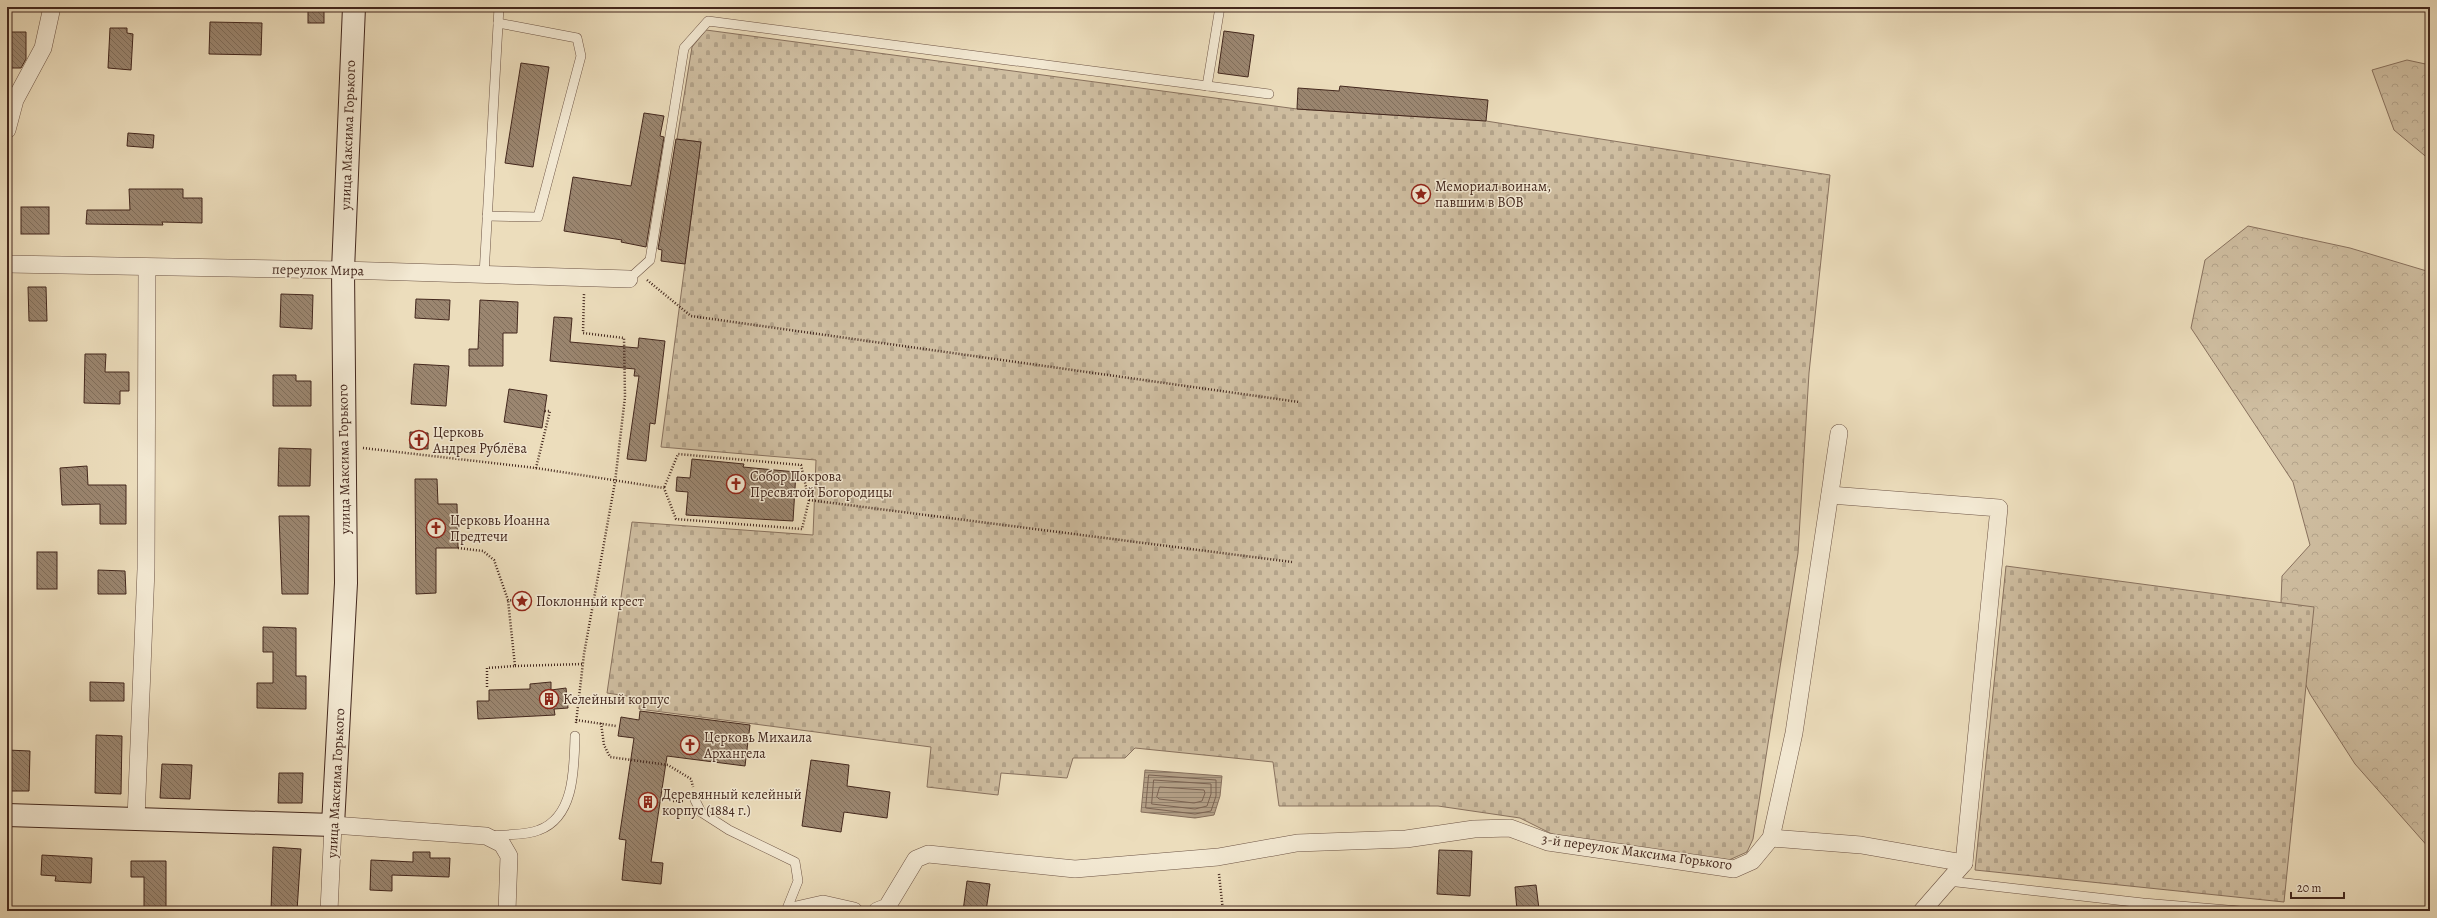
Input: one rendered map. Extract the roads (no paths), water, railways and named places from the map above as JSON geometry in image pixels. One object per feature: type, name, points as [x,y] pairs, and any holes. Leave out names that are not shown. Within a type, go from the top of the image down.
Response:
[{"type":"street","points":[[7,130],[15,100],[43,48],[52,7]]},
{"type":"street","name":"улица Максима Горького","points":[[329,911],[346,584],[343,270],[354,7]]},
{"type":"street","name":"переулок Мира","points":[[7,264],[343,270],[584,278],[633,276]]},
{"type":"street","points":[[136,819],[146,569],[146,267]]},
{"type":"street","points":[[1839,433],[1794,733],[1771,838],[1861,845],[1964,863]]},
{"type":"street","points":[[1830,496],[1999,508],[1964,863],[1922,911]]},
{"type":"street","points":[[7,815],[333,825],[486,836],[502,844],[509,856],[507,911]]},
{"type":"street","name":"3-й переулок Максима Горького","points":[[877,911],[887,907],[916,859],[928,854],[1076,869],[1218,857],[1297,843],[1406,839],[1474,829],[1510,828],[1548,842],[1734,869],[1752,861],[1771,838]]},
{"type":"street","points":[[792,911],[823,904],[854,911]]},
{"type":"lane","points":[[484,275],[499,7]]},
{"type":"lane","points":[[1207,86],[1220,7]]},
{"type":"lane","points":[[633,276],[650,260],[684,48],[708,21],[1269,94]]},
{"type":"lane","points":[[487,216],[538,217],[581,56],[577,38],[498,23]]},
{"type":"lane","points":[[486,836],[539,831],[556,820],[565,804],[571,785],[574,771],[575,736]]},
{"type":"lane","points":[[695,800],[701,812],[729,830],[795,862],[798,881],[786,911]]},
{"type":"lane","points":[[1948,881],[2135,902],[2240,911]]},
{"type":"water","points":[[1145,770],[1222,776],[1220,796],[1214,815],[1195,818],[1141,812]]},
{"type":"place","name":"Мемориал воинам, павшим в ВОВ","points":[[1421,194]]},
{"type":"place","name":"Церковь Андрея Рублёва","points":[[419,440]]},
{"type":"place","name":"Собор Покрова Пресвятой Богородицы","points":[[736,484]]},
{"type":"place","name":"Церковь Иоанна Предтечи","points":[[436,528]]},
{"type":"place","name":"Поклонный крест","points":[[522,601]]},
{"type":"place","name":"Келейный корпус","points":[[549,699]]},
{"type":"place","name":"Церковь Михаила Архангела","points":[[690,745]]},
{"type":"place","name":"Деревянный келейный корпус (1884 г.)","points":[[648,802]]}]
